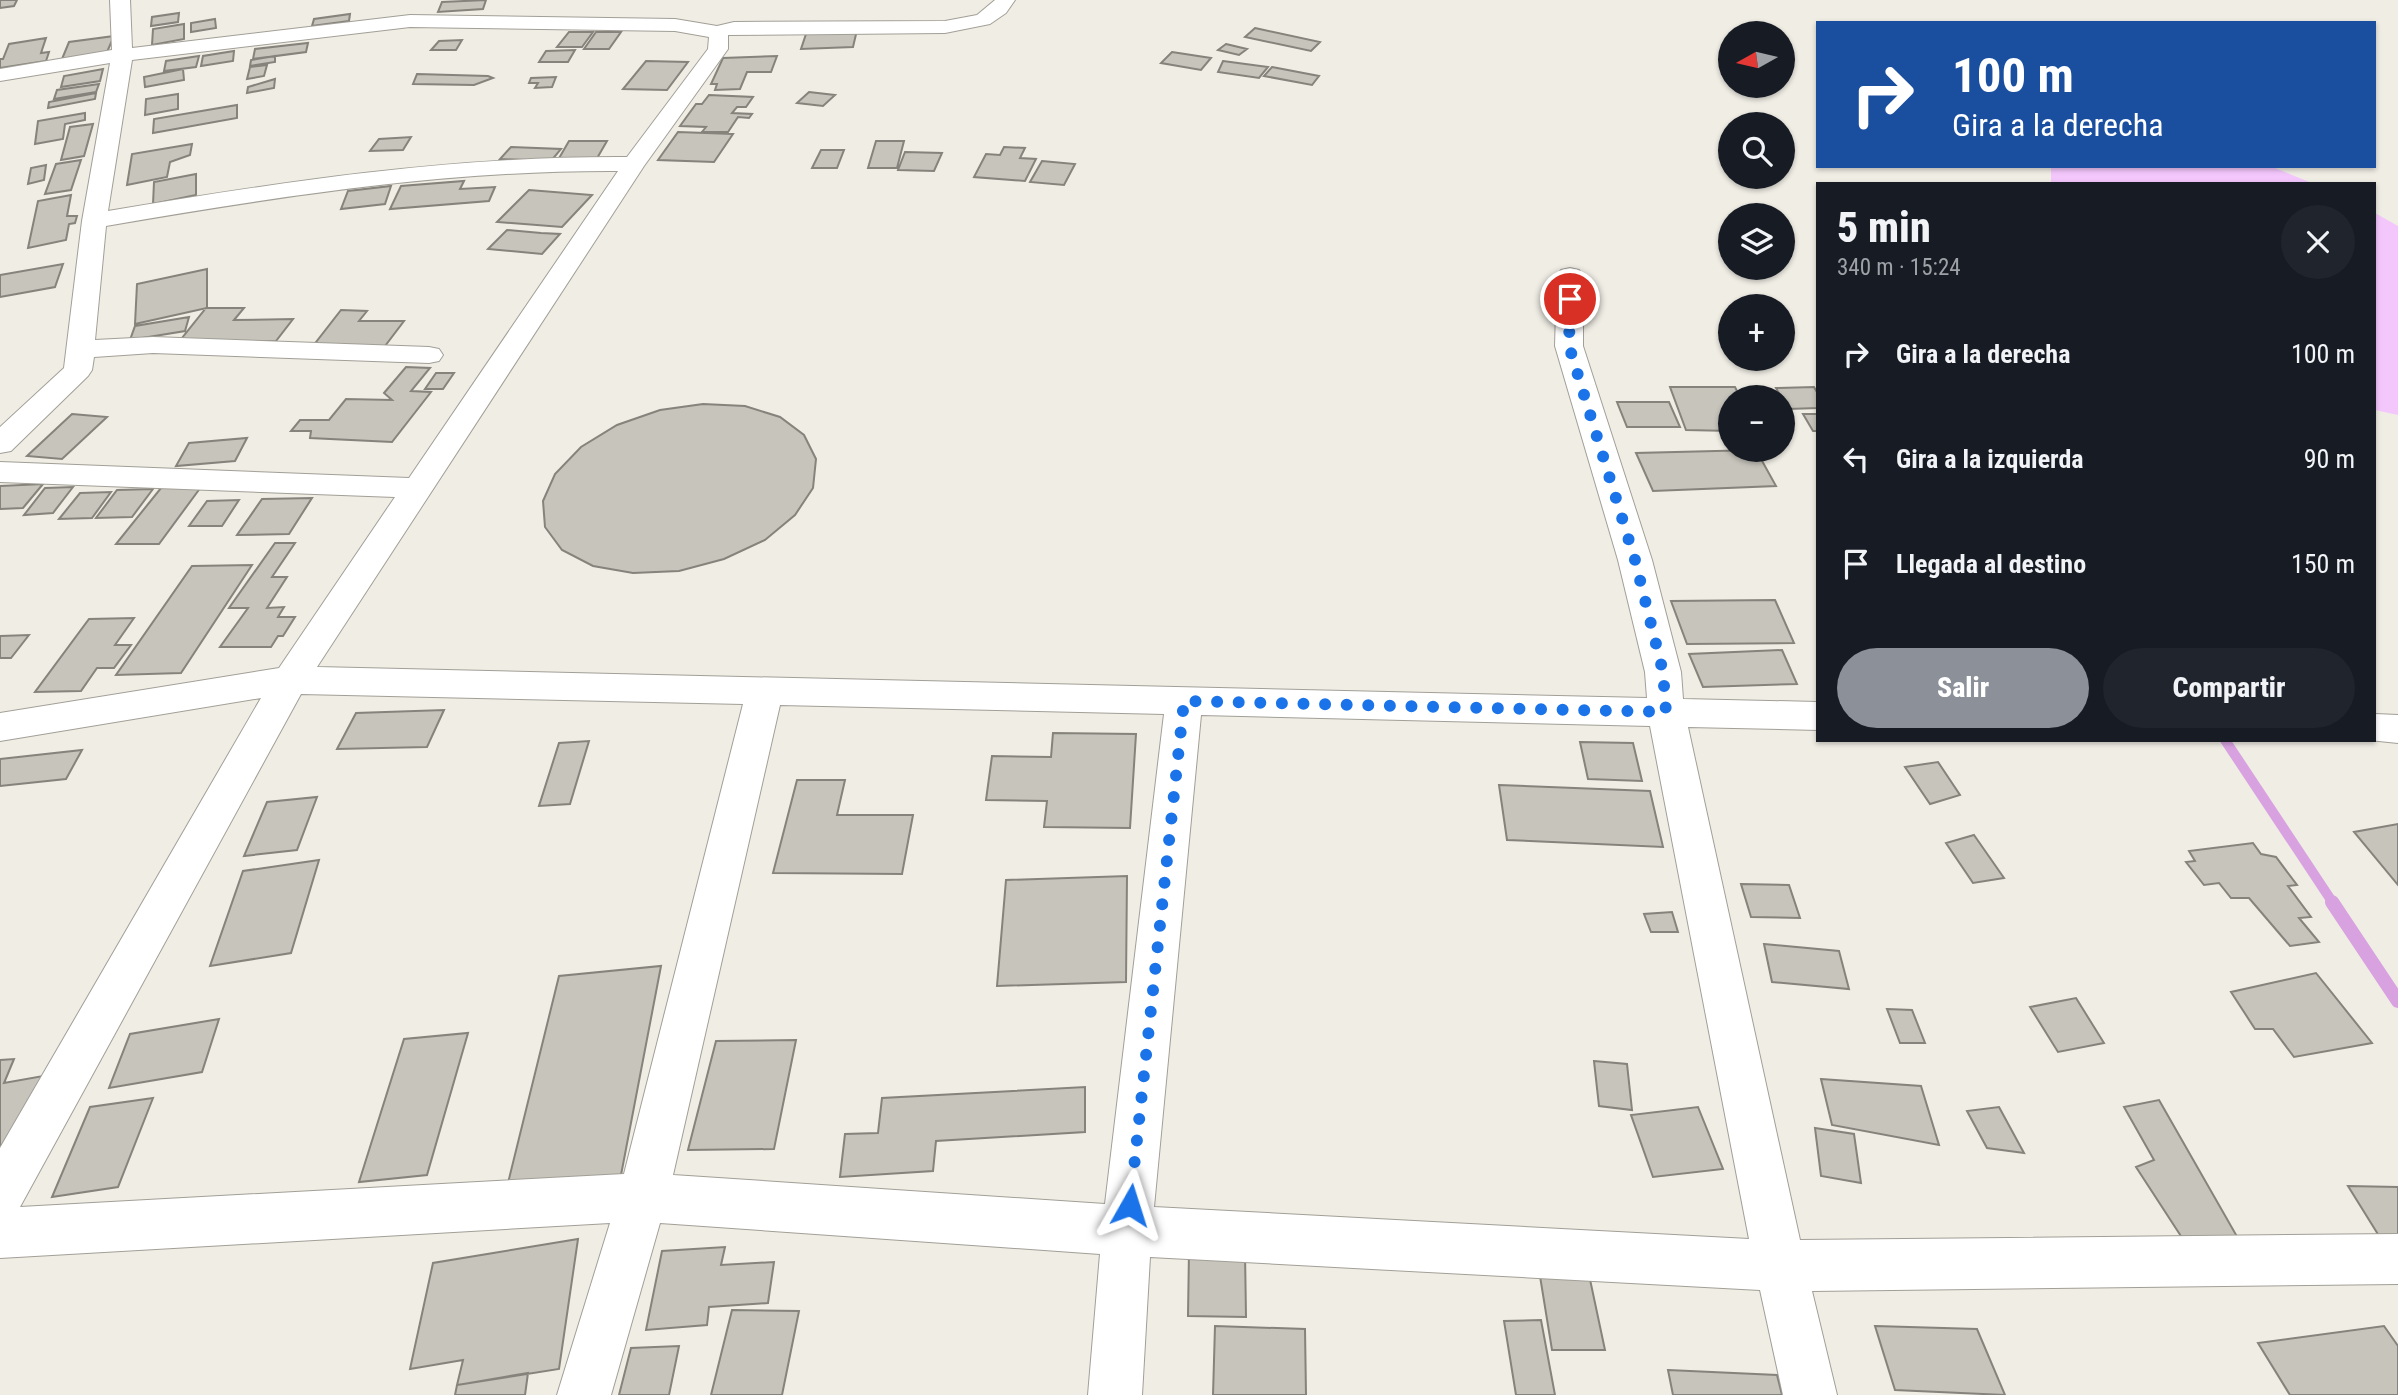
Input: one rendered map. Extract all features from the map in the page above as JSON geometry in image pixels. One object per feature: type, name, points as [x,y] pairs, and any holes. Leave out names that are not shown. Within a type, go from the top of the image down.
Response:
[{"type":"street","points":[[0,444],[78,370],[94,221],[122,55],[120,0]]},
{"type":"street","points":[[0,75],[122,55],[410,21],[675,25],[717,32],[734,27],[945,27],[982,20],[999,9],[1004,0]]},
{"type":"street","points":[[0,1195],[290,680],[634,164],[718,49],[720,40],[717,32]]},
{"type":"street","points":[[94,221],[243,196],[388,177],[533,165],[634,164]]},
{"type":"street","points":[[1570,275],[1569,346],[1635,560],[1663,672],[1666,712],[1780,1266],[1810,1395]]},
{"type":"street","points":[[80,349],[153,345],[429,355]]},
{"type":"street","points":[[0,472],[418,488]]},
{"type":"street","points":[[0,727],[290,680],[1816,716]]},
{"type":"street","points":[[584,1395],[643,1197],[765,691]]},
{"type":"street","points":[[1115,1395],[1127,1231],[1184,701]]},
{"type":"street","points":[[2376,729],[2398,729]]},
{"type":"street","points":[[0,1233],[643,1197],[1127,1231],[1780,1266],[2398,1259]]},
{"type":"shaded area","points":[[2051,168],[2275,168],[2309,182],[2051,182]]},
{"type":"shaded area","points":[[2376,214],[2398,226],[2398,415],[2376,410]]},
{"type":"building","points":[[0,0],[17,0],[14,6],[0,8]]},
{"type":"building","points":[[486,0],[483,9],[438,12],[442,2]]},
{"type":"building","points":[[179,13],[178,22],[151,26],[152,17]]},
{"type":"building","points":[[350,14],[349,21],[312,26],[314,19]]},
{"type":"building","points":[[215,19],[216,28],[191,32],[191,23]]},
{"type":"building","points":[[184,24],[184,39],[152,45],[153,29]]},
{"type":"building","points":[[1255,28],[1320,42],[1311,51],[1245,37]]},
{"type":"building","points":[[857,30],[853,47],[801,49],[807,31]]},
{"type":"building","points":[[569,32],[593,32],[582,47],[557,47]]},
{"type":"building","points":[[596,32],[621,32],[609,49],[584,49]]},
{"type":"building","points":[[114,36],[107,52],[62,59],[69,42]]},
{"type":"building","points":[[46,38],[41,53],[49,52],[46,61],[0,68],[0,59],[3,59],[9,44]]},
{"type":"building","points":[[462,40],[456,50],[431,50],[439,41]]},
{"type":"building","points":[[308,43],[306,52],[253,59],[255,49]]},
{"type":"building","points":[[1226,44],[1247,49],[1239,55],[1218,50]]},
{"type":"building","points":[[575,50],[568,62],[539,62],[546,51]]},
{"type":"building","points":[[234,51],[233,61],[201,66],[203,56]]},
{"type":"building","points":[[1172,52],[1211,58],[1201,70],[1161,63]]},
{"type":"building","points":[[199,56],[196,67],[164,71],[166,61]]},
{"type":"building","points":[[275,56],[275,62],[250,66],[251,60]]},
{"type":"building","points":[[777,56],[771,72],[747,72],[740,89],[715,90],[717,84],[711,84],[723,58]]},
{"type":"building","points":[[646,61],[688,62],[667,90],[623,89]]},
{"type":"building","points":[[1223,61],[1268,67],[1259,78],[1218,72]]},
{"type":"building","points":[[267,65],[264,76],[247,79],[250,67]]},
{"type":"building","points":[[1272,67],[1319,76],[1312,85],[1264,76]]},
{"type":"building","points":[[103,69],[100,81],[61,87],[64,76]]},
{"type":"building","points":[[183,69],[184,80],[145,87],[144,77]]},
{"type":"building","points":[[417,74],[493,78],[474,85],[413,84]]},
{"type":"building","points":[[556,77],[552,87],[535,88],[538,83],[529,83],[531,78]]},
{"type":"building","points":[[275,79],[274,88],[247,93],[248,87]]},
{"type":"building","points":[[99,84],[96,92],[54,99],[57,90]]},
{"type":"building","points":[[809,92],[835,95],[823,106],[797,103]]},
{"type":"building","points":[[96,93],[95,99],[48,108],[49,102]]},
{"type":"building","points":[[178,94],[178,109],[145,115],[146,99]]},
{"type":"building","points":[[709,95],[753,97],[746,107],[737,107],[732,113],[752,114],[749,118],[738,117],[728,132],[702,132],[706,127],[680,126],[696,104],[702,104]]},
{"type":"building","points":[[237,105],[237,118],[153,133],[154,119]]},
{"type":"building","points":[[85,113],[85,120],[65,124],[63,139],[35,144],[38,121]]},
{"type":"building","points":[[93,124],[84,156],[61,160],[70,127]]},
{"type":"building","points":[[678,132],[733,134],[714,162],[658,160]]},
{"type":"building","points":[[411,137],[403,150],[370,151],[379,139]]},
{"type":"building","points":[[569,141],[607,141],[596,160],[558,160]]},
{"type":"building","points":[[876,141],[904,141],[897,168],[868,168]]},
{"type":"building","points":[[192,144],[190,155],[170,162],[167,177],[127,185],[132,154]]},
{"type":"building","points":[[511,147],[561,149],[551,161],[500,159]]},
{"type":"building","points":[[1004,147],[1025,148],[1020,158],[1036,159],[1025,181],[974,177],[986,154],[1000,155]]},
{"type":"building","points":[[821,150],[844,150],[837,168],[812,168]]},
{"type":"building","points":[[905,152],[942,153],[934,171],[898,170]]},
{"type":"building","points":[[81,160],[71,190],[45,194],[56,164]]},
{"type":"building","points":[[1042,161],[1075,164],[1064,185],[1030,182]]},
{"type":"building","points":[[46,165],[44,180],[28,184],[31,168]]},
{"type":"building","points":[[196,174],[196,195],[153,204],[154,182]]},
{"type":"building","points":[[464,181],[460,189],[495,187],[489,201],[390,209],[401,186]]},
{"type":"building","points":[[391,186],[385,204],[341,209],[348,191]]},
{"type":"building","points":[[529,190],[592,195],[562,227],[497,222]]},
{"type":"building","points":[[71,195],[67,216],[77,216],[75,223],[69,224],[66,240],[28,248],[38,201]]},
{"type":"building","points":[[507,230],[560,234],[542,254],[488,249]]},
{"type":"building","points":[[63,264],[55,287],[0,297],[0,275]]},
{"type":"building","points":[[207,269],[207,308],[135,324],[137,284]]},
{"type":"building","points":[[206,308],[244,308],[234,320],[293,319],[276,341],[178,343]]},
{"type":"building","points":[[341,310],[367,311],[359,321],[404,321],[385,346],[313,346]]},
{"type":"building","points":[[189,317],[185,331],[130,340],[135,326]]},
{"type":"building","points":[[406,367],[430,368],[411,391],[431,392],[392,442],[310,438],[311,431],[291,431],[300,420],[329,420],[346,399],[392,400],[384,393]]},
{"type":"building","points":[[436,373],[454,373],[443,389],[425,389]]},
{"type":"building","points":[[1670,387],[1718,387],[1718,431],[1686,430]]},
{"type":"building","points":[[1814,387],[1816,408],[1795,409],[1795,388]]},
{"type":"building","points":[[1617,402],[1669,402],[1680,427],[1627,427]]},
{"type":"building","points":[[703,404],[745,406],[780,417],[804,435],[816,459],[813,488],[795,515],[765,540],[724,559],[679,571],[633,573],[593,566],[562,550],[545,527],[543,501],[555,474],[581,447],[617,425],[660,410]]},
{"type":"building","points":[[72,414],[107,417],[62,459],[27,456]]},
{"type":"building","points":[[1803,414],[1816,414],[1816,431],[1813,431]]},
{"type":"building","points":[[247,438],[235,461],[176,466],[189,443]]},
{"type":"building","points":[[1718,451],[1718,462],[1763,462],[1776,486],[1653,491],[1636,453]]},
{"type":"building","points":[[43,484],[23,508],[0,509],[0,486]]},
{"type":"building","points":[[73,487],[53,513],[24,515],[45,488]]},
{"type":"building","points":[[201,487],[159,544],[116,544],[161,488]]},
{"type":"building","points":[[153,489],[132,517],[96,518],[117,490]]},
{"type":"building","points":[[111,492],[92,518],[59,519],[80,493]]},
{"type":"building","points":[[312,498],[289,534],[237,535],[262,499]]},
{"type":"building","points":[[239,500],[222,526],[189,526],[207,501]]},
{"type":"building","points":[[275,543],[295,543],[272,577],[287,577],[267,608],[284,607],[278,617],[295,617],[283,636],[278,636],[271,647],[220,647],[248,608],[229,608]]},
{"type":"building","points":[[252,565],[181,673],[116,675],[192,566]]},
{"type":"building","points":[[1775,600],[1794,643],[1687,644],[1671,601]]},
{"type":"building","points":[[134,618],[115,645],[131,645],[114,668],[97,668],[81,691],[35,692],[89,619]]},
{"type":"building","points":[[29,635],[11,658],[0,658],[0,636]]},
{"type":"building","points":[[1782,650],[1797,684],[1703,687],[1689,654]]},
{"type":"building","points":[[444,710],[427,747],[337,749],[356,713]]},
{"type":"building","points":[[1053,733],[1136,734],[1130,828],[1044,827],[1047,801],[986,800],[992,756],[1051,757]]},
{"type":"building","points":[[589,741],[570,804],[539,806],[559,743]]},
{"type":"building","points":[[1580,742],[1633,743],[1642,781],[1588,779]]},
{"type":"building","points":[[82,750],[66,779],[0,786],[0,759]]},
{"type":"building","points":[[1938,762],[1960,795],[1930,804],[1905,767]]},
{"type":"building","points":[[797,780],[845,780],[837,815],[913,815],[902,874],[773,873]]},
{"type":"building","points":[[1499,785],[1650,791],[1663,847],[1507,840]]},
{"type":"building","points":[[317,797],[297,850],[244,856],[267,802]]},
{"type":"building","points":[[2398,824],[2398,885],[2354,832]]},
{"type":"building","points":[[1974,835],[2004,878],[1973,883],[1946,843]]},
{"type":"building","points":[[2253,843],[2261,854],[2276,857],[2297,885],[2288,886],[2311,917],[2299,918],[2319,942],[2290,946],[2249,898],[2231,898],[2219,883],[2204,885],[2186,862],[2195,861],[2189,851]]},
{"type":"building","points":[[319,860],[291,953],[210,966],[243,871]]},
{"type":"building","points":[[1127,876],[1126,982],[997,986],[1006,880]]},
{"type":"building","points":[[1741,884],[1789,885],[1800,918],[1751,917]]},
{"type":"building","points":[[1672,912],[1678,932],[1651,932],[1644,914]]},
{"type":"building","points":[[1764,944],[1839,951],[1849,989],[1772,982]]},
{"type":"building","points":[[661,966],[621,1175],[507,1187],[559,976]]},
{"type":"building","points":[[2316,973],[2372,1043],[2294,1057],[2273,1029],[2255,1029],[2231,992]]},
{"type":"building","points":[[2076,998],[2104,1043],[2058,1052],[2030,1007]]},
{"type":"building","points":[[1887,1009],[1912,1010],[1925,1043],[1900,1043]]},
{"type":"building","points":[[219,1019],[202,1072],[109,1088],[130,1034]]},
{"type":"building","points":[[468,1033],[427,1175],[359,1182],[404,1039]]},
{"type":"building","points":[[796,1040],[774,1149],[688,1150],[716,1041]]},
{"type":"building","points":[[14,1059],[4,1083],[43,1076],[0,1159],[0,1060]]},
{"type":"building","points":[[1594,1061],[1627,1064],[1632,1110],[1599,1106]]},
{"type":"building","points":[[1821,1079],[1921,1086],[1939,1145],[1832,1125]]},
{"type":"building","points":[[1085,1087],[1085,1132],[936,1141],[933,1171],[840,1177],[845,1134],[878,1133],[882,1098]]},
{"type":"building","points":[[153,1098],[118,1187],[52,1197],[90,1107]]},
{"type":"building","points":[[2159,1100],[2243,1247],[2190,1250],[2136,1167],[2154,1160],[2124,1107]]},
{"type":"building","points":[[1698,1107],[1723,1169],[1653,1177],[1631,1115]]},
{"type":"building","points":[[1999,1107],[2024,1153],[1987,1148],[1967,1111]]},
{"type":"building","points":[[1815,1128],[1854,1134],[1861,1183],[1821,1176]]},
{"type":"building","points":[[2348,1186],[2398,1187],[2398,1252],[2389,1252]]},
{"type":"building","points":[[578,1239],[559,1369],[457,1385],[463,1360],[410,1369],[433,1263]]},
{"type":"building","points":[[725,1247],[721,1265],[774,1262],[768,1303],[709,1307],[707,1325],[646,1330],[662,1251]]},
{"type":"building","points":[[1189,1251],[1245,1252],[1246,1317],[1188,1316]]},
{"type":"building","points":[[1539,1270],[1588,1270],[1605,1350],[1552,1350]]},
{"type":"building","points":[[732,1310],[799,1311],[782,1395],[711,1395]]},
{"type":"building","points":[[1541,1320],[1555,1395],[1516,1395],[1504,1321]]},
{"type":"building","points":[[1215,1326],[1305,1329],[1306,1395],[1213,1395]]},
{"type":"building","points":[[1875,1326],[1977,1329],[2005,1395],[1895,1390]]},
{"type":"building","points":[[2384,1326],[2398,1346],[2398,1395],[2290,1395],[2258,1343]]},
{"type":"building","points":[[679,1346],[669,1395],[619,1395],[631,1348]]},
{"type":"building","points":[[1668,1370],[1777,1375],[1782,1395],[1673,1395]]},
{"type":"building","points":[[528,1373],[525,1395],[455,1395],[457,1385]]},
{"type":"waterway","points":[[2226,742],[2333,903]]},
{"type":"waterway","points":[[2332,902],[2398,1001]]},
{"type":"route","points":[[1130,1205],[1184,701],[1666,712],[1663,672],[1635,560],[1569,346],[1570,299]]}]
